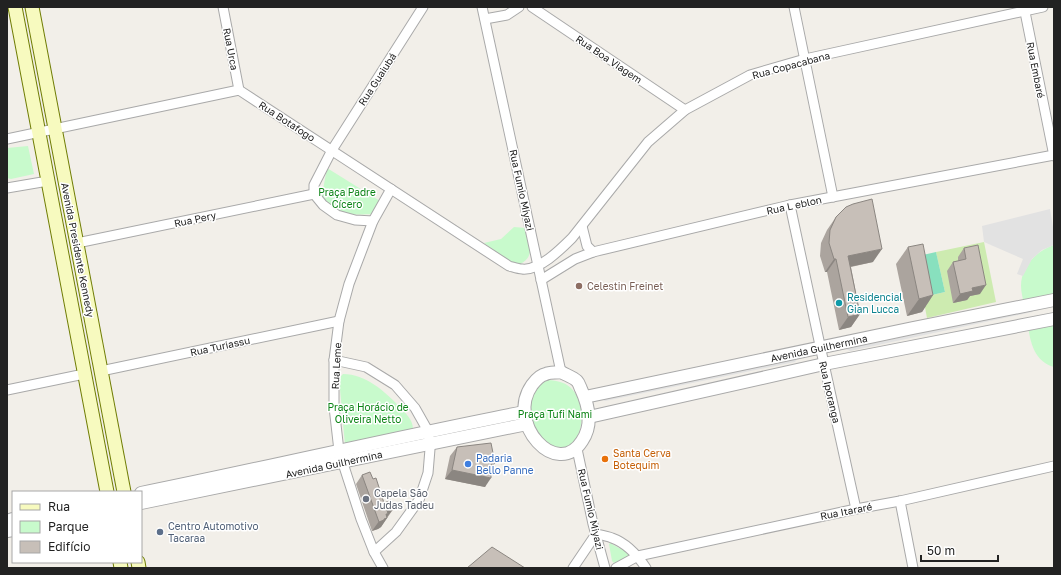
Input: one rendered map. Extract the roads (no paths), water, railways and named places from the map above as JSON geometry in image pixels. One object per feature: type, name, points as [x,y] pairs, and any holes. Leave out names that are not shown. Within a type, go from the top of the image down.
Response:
[{"type":"main road","name":"Avenida Presidente Kennedy","points":[[15,7],[107,491]]},
{"type":"main road","name":"Avenida Presidente Kennedy","points":[[32,7],[124,491]]},
{"type":"street","name":"Rua Urca","points":[[223,7],[239,90]]},
{"type":"street","name":"Rua Guaiubá","points":[[332,150],[423,7]]},
{"type":"street","name":"Rua Fumio Miyazi","points":[[482,7],[561,372]]},
{"type":"street","points":[[485,20],[507,15],[519,7]]},
{"type":"street","name":"Rua Boa Viagem","points":[[532,7],[686,110]]},
{"type":"street","points":[[794,7],[833,197]]},
{"type":"street","name":"Rua Copacabana","points":[[538,266],[563,247],[582,226],[648,142],[686,110],[750,75],[805,59],[1024,9],[1043,7]]},
{"type":"street","name":"Rua Embaré","points":[[1024,9],[1054,155]]},
{"type":"street","points":[[7,139],[239,90]]},
{"type":"street","name":"Rua Botafogo","points":[[239,90],[509,266],[522,269],[538,266]]},
{"type":"street","points":[[332,150],[314,185],[314,194],[322,205],[337,215],[355,220],[373,221]]},
{"type":"street","name":"Rua L eblon","points":[[541,280],[575,259],[593,252],[790,205],[1054,155]]},
{"type":"street","points":[[7,188],[48,181]]},
{"type":"street","name":"Rua Leme","points":[[383,568],[374,552],[361,519],[341,456],[334,407],[334,360],[339,321],[349,284],[373,221],[391,189]]},
{"type":"street","name":"Rua Pery","points":[[77,243],[314,194]]},
{"type":"street","name":"Rua Iporanga","points":[[790,205],[856,509]]},
{"type":"street","points":[[582,226],[587,246],[593,252]]},
{"type":"street","name":"Avenida Guilhermina","points":[[585,397],[1054,300]]},
{"type":"street","name":"Avenida Guilhermina","points":[[589,417],[824,364],[1054,319]]},
{"type":"street","name":"Rua Turiassu","points":[[101,371],[339,321]]},
{"type":"street","points":[[334,360],[366,367],[395,385],[415,408],[428,431],[430,444],[428,473],[419,500],[396,532],[374,552]]},
{"type":"street","points":[[561,372],[570,376],[577,382],[585,397],[589,417],[588,430],[576,449],[564,454],[552,452],[544,448],[533,437],[526,418],[524,404],[527,392],[535,381],[545,374],[561,372]]},
{"type":"street","points":[[7,390],[84,374]]},
{"type":"street","name":"Avenida Guilhermina","points":[[142,503],[341,456],[428,431],[526,418]]},
{"type":"street","name":"Avenida Guilhermina","points":[[142,493],[341,456],[430,444],[526,418]]},
{"type":"street","name":"Rua Fumio Miyazi","points":[[576,449],[605,568]]},
{"type":"street","name":"Rua Itararé","points":[[616,568],[638,556],[856,509],[900,501],[1054,466]]},
{"type":"street","points":[[900,501],[913,568]]},
{"type":"street","points":[[573,568],[596,534],[613,538],[622,543],[638,556],[646,568]]},
{"type":"place","name":"Celestin Freinet","points":[[579,286]]},
{"type":"place","name":"Residencial Gian Lucca","points":[[839,303]]},
{"type":"place","name":"Santa Cerva Botequim","points":[[605,459]]},
{"type":"place","name":"Padaria Bello Panne","points":[[468,464]]},
{"type":"place","name":"Capela São Judas Tadeu","points":[[366,499]]},
{"type":"place","name":"Centro Automotivo Tacaraa","points":[[160,532]]},
{"type":"park label","name":"Praça Padre Cícero","points":[[347,198]]},
{"type":"park label","name":"Praça Horácio de Oliveira Netto","points":[[368,412]]},
{"type":"park label","name":"Praça Tufi Nami","points":[[555,414]]}]
